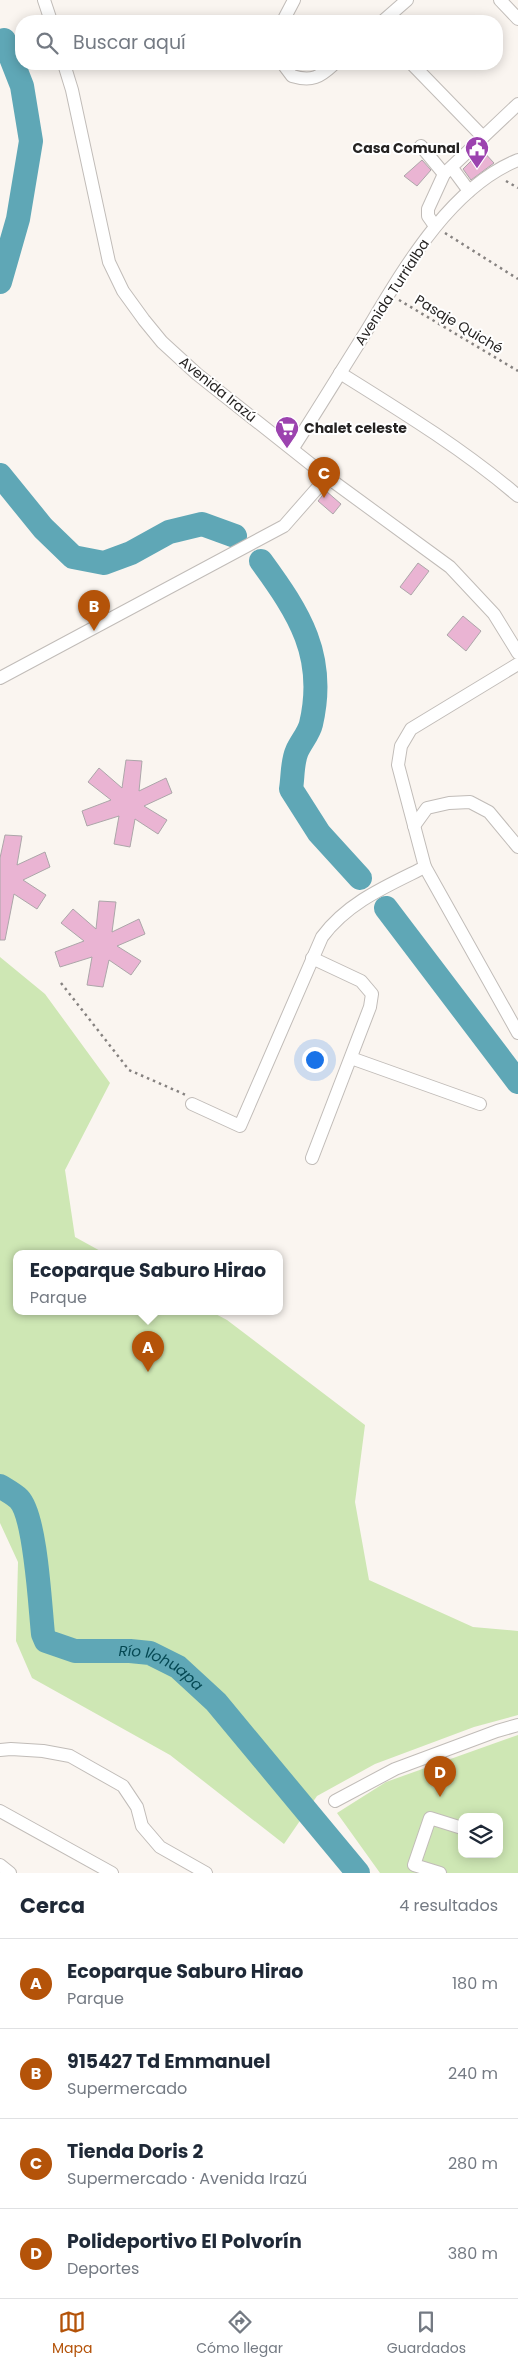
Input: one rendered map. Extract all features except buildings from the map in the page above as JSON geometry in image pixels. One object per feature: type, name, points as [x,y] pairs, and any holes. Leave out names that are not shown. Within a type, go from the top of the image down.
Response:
[{"type":"street","points":[[44,0],[49,15]]},
{"type":"street","points":[[286,15],[294,0]]},
{"type":"street","points":[[390,15],[407,0]]},
{"type":"street","points":[[500,0],[518,19]]},
{"type":"street","name":"Avenida Irazú","points":[[66,70],[72,90],[109,262],[123,291],[162,342],[197,374],[293,448],[327,477],[450,566],[494,614],[518,653]]},
{"type":"street","points":[[288,70],[292,76],[310,80],[327,70]]},
{"type":"street","points":[[418,70],[484,137]]},
{"type":"street","points":[[435,226],[428,216],[428,209],[448,171],[518,104]]},
{"type":"street","points":[[421,146],[469,191]]},
{"type":"street","name":"Avenida Turrialba","points":[[293,448],[389,294],[435,226],[469,191],[494,173],[518,160]]},
{"type":"street","points":[[340,373],[404,413],[518,496]]},
{"type":"street","points":[[0,678],[284,526],[327,477]]},
{"type":"street","points":[[518,664],[411,729],[401,746],[398,765],[424,867],[518,1033]]},
{"type":"street","points":[[414,826],[428,808],[449,802],[470,802],[489,812],[518,847]]},
{"type":"street","points":[[192,1104],[240,1126],[322,937],[333,922],[350,908],[424,867]]},
{"type":"street","points":[[312,958],[361,981],[372,994],[370,1007],[312,1158]]},
{"type":"street","points":[[351,1058],[480,1104]]},
{"type":"street","points":[[335,1801],[395,1768],[497,1731],[518,1726]]},
{"type":"street","points":[[0,1750],[35,1750],[70,1756],[123,1786],[137,1807],[142,1826],[160,1847],[206,1873]]},
{"type":"street","points":[[0,1811],[112,1873]]},
{"type":"street","points":[[440,1873],[414,1865],[430,1818],[458,1827]]},
{"type":"street","points":[[0,1865],[10,1873]]},
{"type":"path","points":[[435,226],[518,279]]},
{"type":"path","name":"Pasaje Quiché","points":[[389,294],[518,371]]},
{"type":"path","points":[[61,983],[129,1070],[186,1095],[192,1104]]},
{"type":"green space","points":[[0,957],[45,994],[110,1083],[65,1170],[75,1237],[99,1250],[13,1250],[13,1315],[218,1315],[227,1320],[365,1425],[355,1502],[369,1580],[473,1627],[518,1631],[518,1715],[474,1727],[375,1764],[317,1796],[284,1844],[170,1755],[32,1678],[16,1641],[18,1562],[0,1523]]},
{"type":"green space","points":[[518,1735],[518,1873],[380,1873],[337,1813],[386,1782]]},
{"type":"waterway","points":[[4,40],[15,68]]},
{"type":"waterway","points":[[0,282],[18,219],[31,141],[22,86],[16,70]]},
{"type":"waterway","points":[[0,475],[43,528],[73,557],[104,563],[131,553],[169,532],[202,524],[235,536]]},
{"type":"waterway","points":[[261,561],[298,617],[312,656],[315,677],[315,700],[311,724],[295,755],[291,789],[319,833],[360,878]]},
{"type":"waterway","points":[[386,908],[518,1082]]},
{"type":"waterway","name":"Río Ilohuapa","points":[[0,1486],[19,1499],[30,1524],[43,1634],[46,1641],[75,1651],[150,1653],[178,1667],[216,1702],[358,1873]]},
{"type":"place","name":"Casa Comunal","points":[[477,169]]},
{"type":"place","name":"Chalet celeste","points":[[287,449]]},
{"type":"place","name":"Tienda Doris 2","points":[[324,498]]},
{"type":"place","name":"915427 Td Emmanuel","points":[[94,631]]},
{"type":"place","name":"Ecoparque Saburo Hirao","points":[[148,1372]]},
{"type":"place","name":"Polideportivo El Polvorín","points":[[440,1797]]}]
